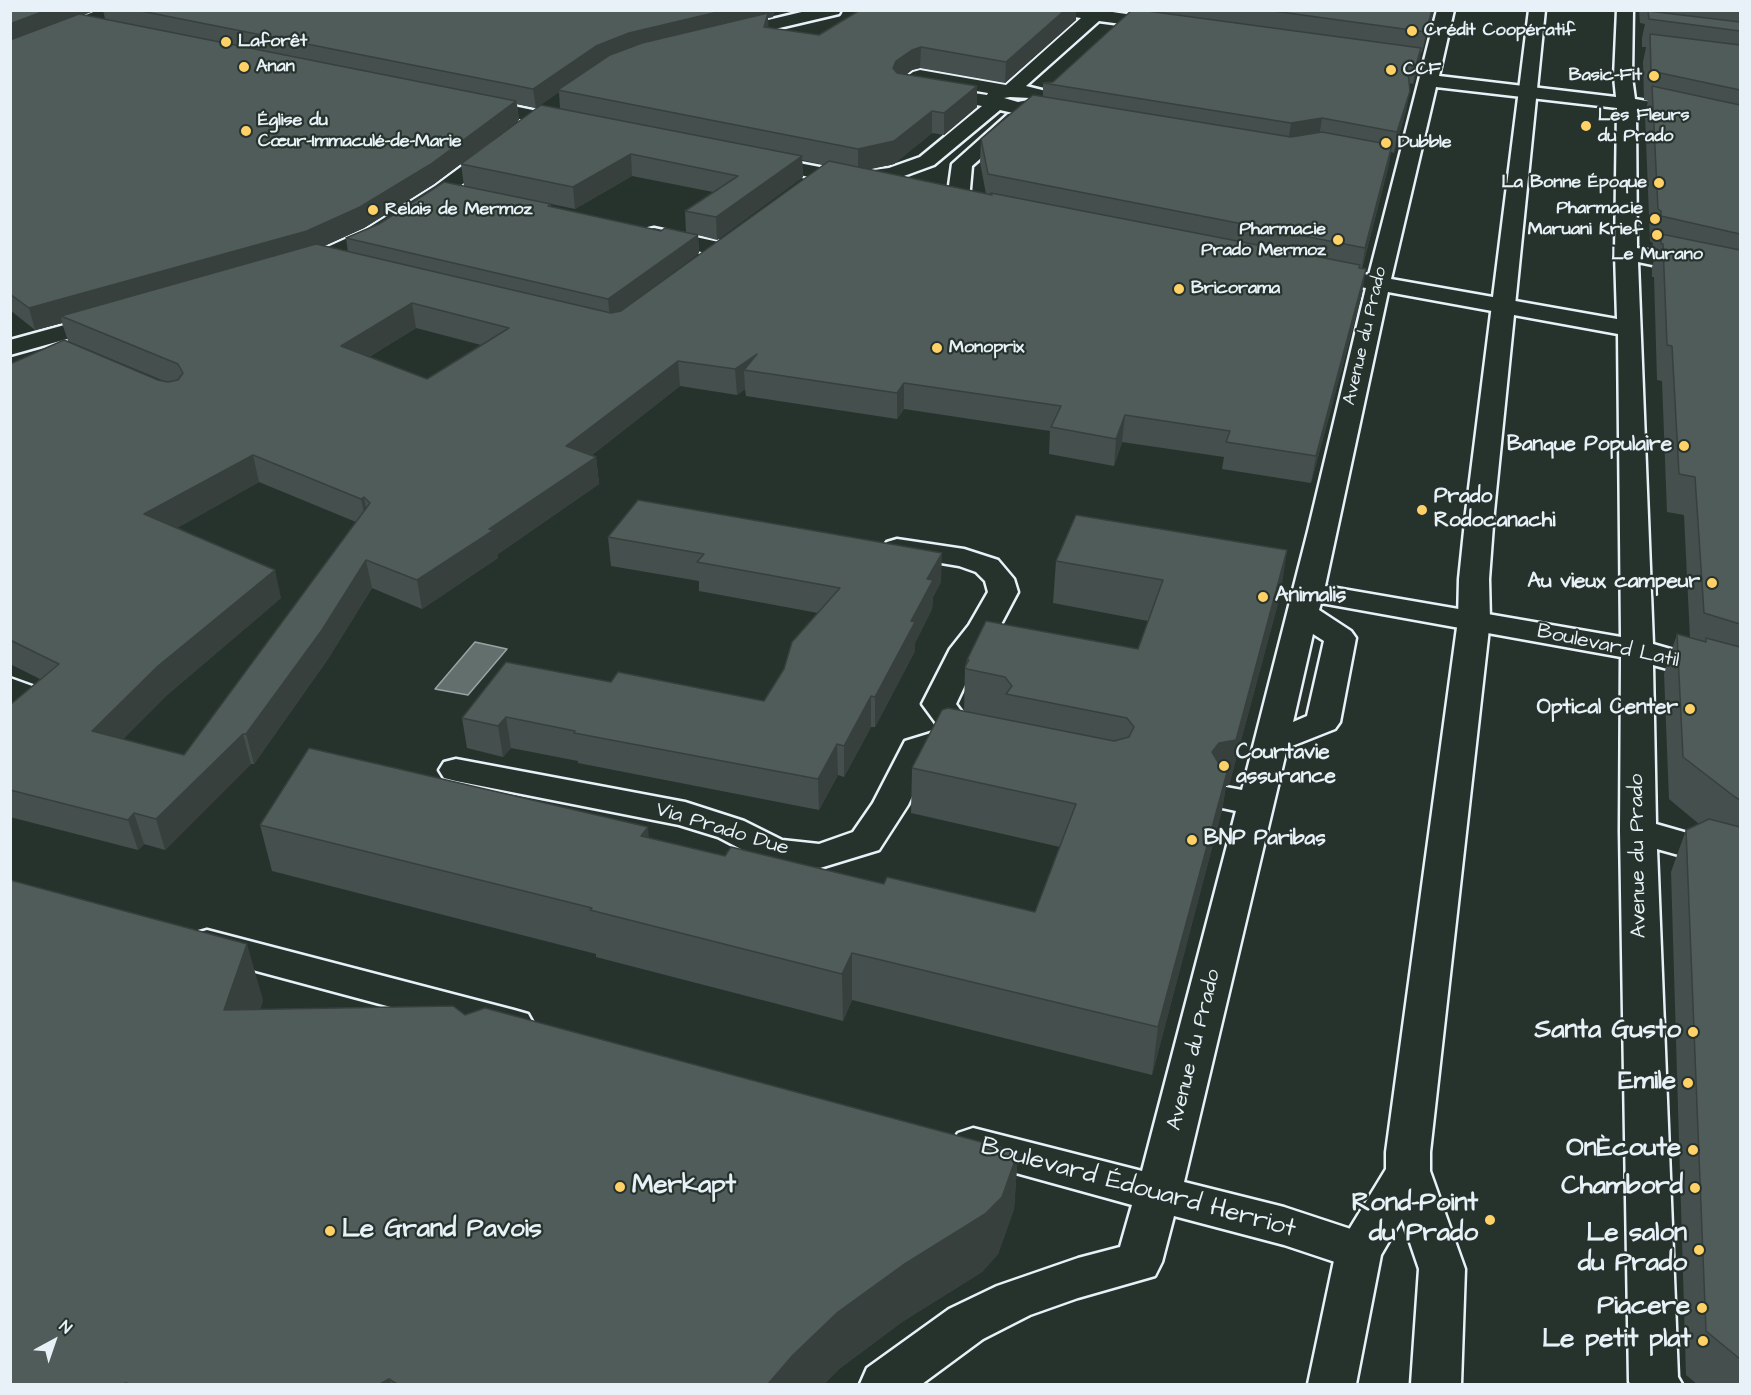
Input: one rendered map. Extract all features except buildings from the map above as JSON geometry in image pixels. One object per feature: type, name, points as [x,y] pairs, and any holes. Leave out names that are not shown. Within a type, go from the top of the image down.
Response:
[{"type":"street","points":[[706,40],[833,10]]},
{"type":"street","points":[[1059,10],[1185,27]]},
{"type":"street","name":"Avenue du Prado","points":[[884,1384],[966,1324],[1014,1300],[1078,1278],[1139,1262],[1177,1125],[1243,791],[1271,742],[1407,163],[1426,67],[1446,10]]},
{"type":"street","points":[[1436,1384],[1442,1269],[1407,1171],[1408,1152],[1474,620],[1474,579],[1536,10]]},
{"type":"street","points":[[851,179],[892,174],[927,160],[1003,97],[1095,15]]},
{"type":"street","points":[[10,53],[82,24],[114,20]]},
{"type":"street","points":[[1110,35],[1127,20]]},
{"type":"street","name":"Avenue du Prado","points":[[1632,24],[1625,52],[1623,77],[1627,117],[1626,253],[1630,330],[1637,650],[1638,831],[1656,1383]]},
{"type":"street","points":[[1625,52],[1648,55]]},
{"type":"street","points":[[1426,67],[1528,92],[1624,102],[1667,111]]},
{"type":"street","points":[[958,200],[962,164],[1060,81]]},
{"type":"street","points":[[1003,97],[1010,107],[1035,102],[1064,106]]},
{"type":"street","points":[[457,101],[591,128]]},
{"type":"street","points":[[276,271],[320,259],[374,235],[442,190],[559,101]]},
{"type":"street","points":[[743,158],[904,190]]},
{"type":"street","points":[[1385,159],[1407,163]]},
{"type":"street","points":[[804,189],[825,174]]},
{"type":"street","points":[[442,190],[468,196]]},
{"type":"street","points":[[936,196],[981,205]]},
{"type":"street","points":[[628,230],[720,249]]},
{"type":"street","points":[[693,269],[739,236]]},
{"type":"street","points":[[1626,253],[1740,276]]},
{"type":"street","points":[[320,259],[356,267]]},
{"type":"street","points":[[1299,269],[1630,330]]},
{"type":"street","points":[[10,348],[130,313]]},
{"type":"street","points":[[37,340],[70,354]]},
{"type":"street","points":[[873,548],[902,548],[964,558],[987,566],[999,579],[1003,592],[983,628],[966,649],[939,704],[949,731],[1005,743]]},
{"type":"street","points":[[1305,603],[1474,620]]},
{"type":"street","points":[[1271,742],[1323,722],[1340,638],[1305,603]]},
{"type":"street","name":"Boulevard Latil","points":[[1474,620],[1637,650],[1740,679]]},
{"type":"street","points":[[10,688],[23,694],[26,708],[10,719]]},
{"type":"street","name":"Via Prado Due","points":[[456,770],[685,814],[731,829],[775,852],[819,856],[866,841],[890,805],[917,748],[949,731]]},
{"type":"street","points":[[1638,831],[1740,860]]},
{"type":"street","points":[[169,934],[551,1034]]},
{"type":"street","name":"Boulevard Édouard Herriot","points":[[938,1136],[1284,1226],[1359,1251]]},
{"type":"street","points":[[1332,1384],[1359,1251],[1407,1171]]},
{"type":"shaded area","points":[[475,642],[507,649],[468,695],[435,689]]},
{"type":"place","name":"Crédit Coopératif","points":[[1412,31]]},
{"type":"place","name":"Laforêt","points":[[226,42]]},
{"type":"place","name":"Anan","points":[[244,67]]},
{"type":"place","name":"CCF","points":[[1391,70]]},
{"type":"place","name":"Basic-Fit","points":[[1654,76]]},
{"type":"place","name":"Les Fleurs du Prado","points":[[1586,126]]},
{"type":"place","name":"Église du Cœur-Immaculé-de-Marie","points":[[246,131]]},
{"type":"place","name":"Dubble","points":[[1386,143]]},
{"type":"place","name":"La Bonne Époque","points":[[1659,183]]},
{"type":"place","name":"Relais de Mermoz","points":[[373,210]]},
{"type":"place","name":"Pharmacie Maruani Krief","points":[[1655,219]]},
{"type":"place","name":"Le Murano","points":[[1657,235]]},
{"type":"place","name":"Pharmacie Prado Mermoz","points":[[1338,240]]},
{"type":"place","name":"Bricorama","points":[[1179,289]]},
{"type":"place","name":"Monoprix","points":[[937,348]]},
{"type":"place","name":"Banque Populaire","points":[[1684,446]]},
{"type":"place","name":"Prado Rodocanachi","points":[[1422,510]]},
{"type":"place","name":"Au vieux campeur","points":[[1712,583]]},
{"type":"place","name":"Animalis","points":[[1263,597]]},
{"type":"place","name":"Optical Center","points":[[1690,709]]},
{"type":"place","name":"Courtavie assurance","points":[[1224,766]]},
{"type":"place","name":"BNP Paribas","points":[[1192,840]]},
{"type":"place","name":"Santa Gusto","points":[[1693,1032]]},
{"type":"place","name":"Emile","points":[[1688,1083]]},
{"type":"place","name":"OnÈcoute","points":[[1693,1150]]},
{"type":"place","name":"Merkapt","points":[[620,1187]]},
{"type":"place","name":"Chambord","points":[[1695,1188]]},
{"type":"place","name":"Rond-Point du Prado","points":[[1490,1220]]},
{"type":"place","name":"Le Grand Pavois","points":[[330,1231]]},
{"type":"place","name":"Le salon du Prado","points":[[1699,1250]]},
{"type":"place","name":"Piacere","points":[[1702,1308]]},
{"type":"place","name":"Le petit plat","points":[[1703,1341]]}]
